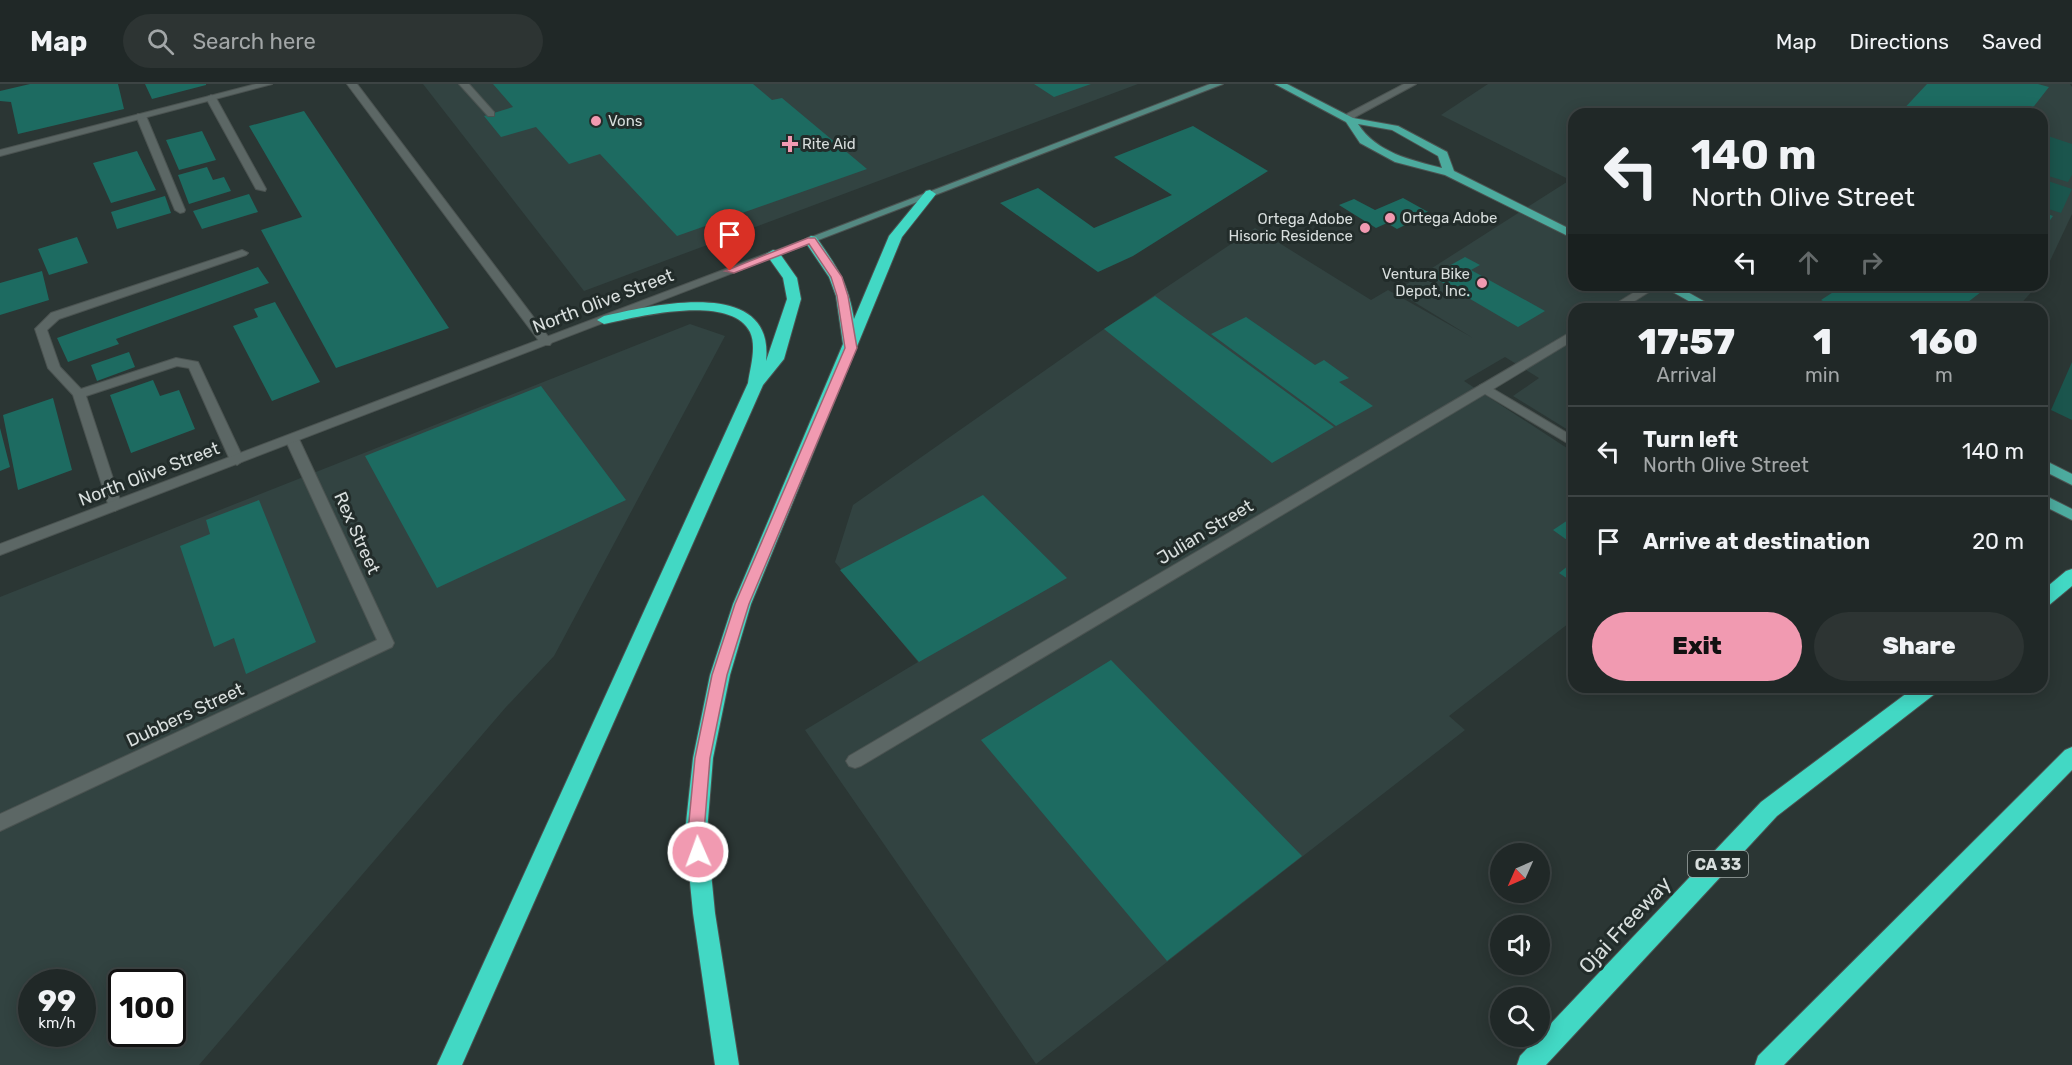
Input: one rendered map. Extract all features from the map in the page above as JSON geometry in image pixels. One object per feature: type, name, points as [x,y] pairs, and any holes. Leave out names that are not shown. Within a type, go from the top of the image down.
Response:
[{"type":"highway","points":[[727,1065],[704,913],[696,832],[702,758],[720,675],[742,604],[896,236],[930,194]]},
{"type":"highway","points":[[811,240],[836,277],[843,296],[851,348]]},
{"type":"highway","points":[[449,1065],[756,383],[776,359],[794,299],[790,278],[773,254]]},
{"type":"highway","points":[[604,320],[666,307],[716,307],[733,312],[749,321],[757,330],[760,344],[756,383]]},
{"type":"highway","points":[[2048,595],[2072,576]]},
{"type":"highway","name":"Ojai Freeway","points":[[1529,1065],[1769,809],[1921,693]]},
{"type":"highway","points":[[1767,1065],[2072,756]]},
{"type":"main road","name":"North Olive Street","points":[[773,254],[1218,84]]},
{"type":"main road","points":[[1280,84],[1350,120],[1395,128],[1443,154],[1449,173]]},
{"type":"main road","points":[[1350,120],[1364,141],[1399,160],[1449,173],[1568,233]]},
{"type":"main road","points":[[1678,291],[1700,303]]},
{"type":"main road","points":[[2048,467],[2072,480]]},
{"type":"main road","points":[[2048,502],[2072,515]]},
{"type":"street","points":[[0,153],[267,84]]},
{"type":"street","points":[[352,84],[546,342]]},
{"type":"street","points":[[464,84],[491,114]]},
{"type":"street","points":[[1350,120],[1350,116],[1411,84]]},
{"type":"street","points":[[211,98],[261,189]]},
{"type":"street","points":[[141,116],[180,210]]},
{"type":"street","points":[[115,506],[79,394],[54,368],[41,329],[55,316],[242,253]]},
{"type":"street","name":"North Olive Street","points":[[0,550],[773,254]]},
{"type":"street","points":[[1623,303],[1644,291]]},
{"type":"street","name":"Julian Street","points":[[855,761],[1568,338]]},
{"type":"street","points":[[79,394],[176,362],[194,365],[237,460]]},
{"type":"street","points":[[1485,388],[1568,439]]},
{"type":"street","name":"Rex Street","points":[[292,439],[386,643]]},
{"type":"street","name":"Dubbers Street","points":[[0,823],[386,643]]},
{"type":"shaded area","points":[[423,84],[1138,84],[584,291]]},
{"type":"shaded area","points":[[1488,84],[2070,84],[2072,87],[2072,214],[2048,265],[2048,108],[1568,108],[1568,179],[1441,115]]},
{"type":"shaded area","points":[[1568,181],[1568,291],[2032,291],[2022,303],[1568,303],[1568,430],[1513,396],[1539,378],[1505,357],[1464,381],[1568,449],[1568,624],[1449,716],[1465,730],[1036,1064],[805,730],[918,662],[835,562],[853,505],[1104,329],[1255,228],[1371,300],[1388,290],[1473,338],[1396,291]]},
{"type":"shaded area","points":[[690,324],[725,336],[554,656],[506,707],[199,1065],[0,1065],[0,597]]},
{"type":"green space","points":[[2048,136],[2072,144],[2072,175],[2068,182],[2048,176]]},
{"type":"green space","points":[[2048,181],[2072,189],[2061,213],[2048,209]]},
{"type":"green space","points":[[2072,362],[2072,420],[2051,410]]},
{"type":"building","points":[[30,84],[118,84],[124,109],[18,134],[11,102],[0,101],[0,91]]},
{"type":"building","points":[[145,84],[206,84],[206,85],[152,99]]},
{"type":"building","points":[[493,84],[753,84],[772,100],[782,98],[867,169],[677,236],[600,154],[569,164],[536,127],[501,137],[484,116],[513,107]]},
{"type":"building","points":[[1034,84],[1091,84],[1054,97]]},
{"type":"building","points":[[1927,84],[2038,84],[2049,87],[2033,108],[1905,108]]},
{"type":"building","points":[[304,111],[449,328],[336,368],[261,230],[302,217],[249,126]]},
{"type":"building","points":[[1193,126],[1268,171],[1133,256],[1098,272],[1000,203],[1038,188],[1094,228],[1172,195],[1114,157]]},
{"type":"building","points":[[202,131],[216,160],[179,170],[166,140]]},
{"type":"building","points":[[137,151],[156,190],[111,203],[93,163]]},
{"type":"building","points":[[207,167],[213,180],[224,177],[231,191],[189,204],[178,175]]},
{"type":"building","points":[[249,194],[258,212],[202,229],[193,211]]},
{"type":"building","points":[[165,196],[171,213],[117,229],[111,212]]},
{"type":"building","name":"Ortega Adobe","points":[[1403,198],[1430,213],[1397,229],[1387,223],[1376,228],[1339,205],[1354,199],[1375,210]]},
{"type":"building","points":[[77,237],[88,263],[49,275],[38,249]]},
{"type":"building","points":[[1465,257],[1480,265],[1471,270],[1545,311],[1518,327],[1431,276]]},
{"type":"building","points":[[258,267],[269,283],[116,339],[119,344],[68,362],[57,338]]},
{"type":"building","points":[[42,271],[49,300],[0,315],[0,283]]},
{"type":"building","points":[[1835,291],[1982,291],[1967,303],[1827,303],[1821,300]]},
{"type":"building","points":[[1155,296],[1334,427],[1272,463],[1104,329]]},
{"type":"building","points":[[275,302],[320,382],[272,401],[233,326],[258,317],[254,309]]},
{"type":"building","points":[[1246,317],[1315,365],[1324,360],[1349,378],[1339,382],[1373,406],[1336,426],[1211,334]]},
{"type":"building","points":[[129,352],[135,367],[97,381],[91,365]]},
{"type":"building","points":[[153,380],[160,396],[179,390],[195,429],[131,453],[110,395]]},
{"type":"building","points":[[541,386],[626,500],[437,588],[365,456]]},
{"type":"building","points":[[53,398],[72,470],[18,490],[3,415]]},
{"type":"building","points":[[0,428],[10,467],[0,471]]},
{"type":"building","points":[[983,495],[1067,578],[919,662],[840,570]]},
{"type":"building","points":[[259,500],[316,642],[246,674],[234,638],[214,647],[180,546],[210,534],[206,520]]},
{"type":"building","points":[[1568,520],[1568,541],[1553,530]]},
{"type":"building","points":[[1568,566],[1568,579],[1559,573]]},
{"type":"building","points":[[1111,660],[1302,856],[1167,961],[981,740]]},
{"type":"place","name":"Vons","points":[[596,121]]},
{"type":"place","name":"Rite Aid","points":[[790,144]]},
{"type":"place","name":"Ortega Adobe","points":[[1390,218]]},
{"type":"place","name":"Ortega Adobe Hisoric Residence","points":[[1365,228]]},
{"type":"place","name":"Ventura Bike Depot, Inc.","points":[[1482,283]]},
{"type":"route","points":[[698,852],[696,832],[702,758],[720,675],[742,604],[851,348],[843,296],[836,277],[811,240],[730,271]]}]
